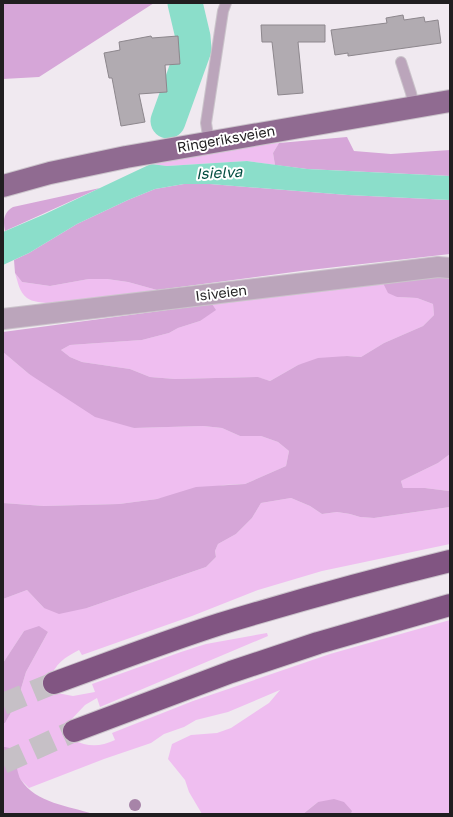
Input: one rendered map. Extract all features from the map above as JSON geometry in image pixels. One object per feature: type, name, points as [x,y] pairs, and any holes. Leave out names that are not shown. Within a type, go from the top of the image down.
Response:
[{"type":"highway","points":[[54,683],[141,651],[219,625],[308,598],[450,561]]},
{"type":"highway","points":[[74,731],[231,672],[318,643],[450,605]]},
{"type":"main road","name":"Ringeriksveien","points":[[3,186],[50,173],[118,159],[450,101]]},
{"type":"street","name":"Isiveien","points":[[4,313],[438,267],[450,268]]},
{"type":"lane","points":[[209,142],[206,123],[223,11],[226,3]]},
{"type":"lane","points":[[401,62],[414,107]]},
{"type":"shaded area","points":[[3,3],[154,3],[39,77],[3,79]]},
{"type":"shaded area","points":[[347,137],[354,151],[391,154],[450,150],[450,176],[307,169],[275,165],[273,153],[279,143]]},
{"type":"shaded area","points":[[279,143],[273,153],[275,165],[247,161],[167,166],[151,164],[231,149]]},
{"type":"shaded area","points":[[184,184],[210,184],[348,195],[450,200],[450,254],[301,271],[157,290],[128,282],[107,279],[89,279],[50,286],[22,282],[15,273],[14,260],[29,253],[77,224],[155,189]]},
{"type":"shaded area","points":[[100,188],[5,231],[4,218],[7,212],[13,207]]},
{"type":"shaded area","points":[[15,273],[22,282],[50,286],[89,279],[107,279],[128,282],[157,290],[70,303],[37,302],[24,296],[19,287]]},
{"type":"shaded area","points":[[450,277],[450,454],[438,463],[401,481],[403,488],[425,488],[449,491],[450,507],[374,518],[360,517],[337,512],[322,514],[310,506],[291,498],[261,503],[252,518],[236,534],[218,544],[215,551],[216,557],[206,567],[87,608],[59,614],[44,608],[27,590],[3,599],[3,503],[44,506],[119,504],[157,499],[196,487],[245,484],[286,466],[289,451],[278,442],[261,436],[240,436],[222,428],[203,426],[134,428],[95,417],[29,374],[3,352],[3,332],[212,304],[216,310],[200,321],[178,328],[169,333],[142,340],[70,345],[61,350],[70,357],[82,362],[130,369],[150,377],[175,379],[258,377],[270,381],[298,365],[318,358],[347,356],[361,357],[384,343],[423,326],[434,315],[433,304],[417,298],[397,297],[388,293],[382,281]]},
{"type":"shaded area","points":[[382,281],[397,297],[417,298],[433,304],[434,315],[423,326],[384,343],[361,357],[347,356],[298,365],[270,381],[257,377],[175,379],[150,377],[130,369],[82,362],[70,357],[61,350],[70,345],[142,340],[169,333],[178,328],[200,321],[212,304],[299,294]]},
{"type":"shaded area","points":[[3,352],[29,374],[134,428],[203,426],[222,428],[240,436],[261,436],[278,442],[289,451],[286,466],[245,484],[224,485],[157,499],[119,504],[44,506],[3,503]]},
{"type":"shaded area","points":[[450,454],[450,492],[425,488],[403,488],[401,481],[438,463]]},
{"type":"shaded area","points":[[291,498],[310,506],[322,514],[337,512],[360,517],[374,518],[450,507],[450,544],[322,571],[258,590],[192,616],[82,655],[79,650],[69,655],[58,665],[50,679],[57,693],[73,696],[95,692],[92,684],[206,644],[267,633],[268,636],[100,707],[97,698],[85,705],[69,722],[73,740],[89,745],[104,744],[115,740],[112,733],[193,701],[330,654],[450,620],[450,814],[351,814],[352,811],[318,802],[303,814],[202,814],[189,792],[185,780],[168,759],[172,744],[191,735],[217,733],[231,728],[269,703],[280,690],[228,712],[196,720],[184,727],[164,734],[151,743],[104,759],[29,788],[20,779],[5,747],[3,747],[3,723],[5,723],[17,702],[26,672],[48,632],[24,631],[3,663],[3,599],[27,590],[44,608],[87,608],[206,567],[216,557],[215,551],[218,544],[236,534],[252,518],[261,503]]},
{"type":"shaded area","points":[[39,626],[48,632],[26,672],[17,702],[5,723],[3,723],[3,663],[24,631]]},
{"type":"shaded area","points":[[3,747],[14,749],[16,765],[21,780],[27,788],[35,794],[54,803],[93,814],[3,814]]},
{"type":"shaded area","points":[[334,799],[344,802],[352,811],[351,814],[303,814],[318,802]]},
{"type":"water","name":"Isielva","points":[[247,161],[307,169],[450,176],[450,200],[348,195],[210,184],[184,184],[155,189],[128,200],[77,224],[29,253],[3,265],[3,232],[151,164],[167,166]]},
{"type":"building","points":[[403,15],[404,20],[424,17],[425,22],[438,20],[441,43],[348,56],[348,53],[335,55],[331,30],[387,23],[386,18]]},
{"type":"building","points":[[261,25],[325,25],[325,42],[298,42],[303,93],[278,95],[272,42],[262,42]]},
{"type":"building","points":[[151,36],[152,38],[178,36],[180,64],[165,65],[167,92],[139,94],[145,122],[121,126],[112,78],[109,78],[104,53],[120,50],[119,42]]},
{"type":"waterway","points":[[168,121],[194,49],[193,37],[185,3]]},
{"type":"tunnel","points":[[3,704],[54,683]]},
{"type":"tunnel","points":[[3,763],[74,731]]}]
